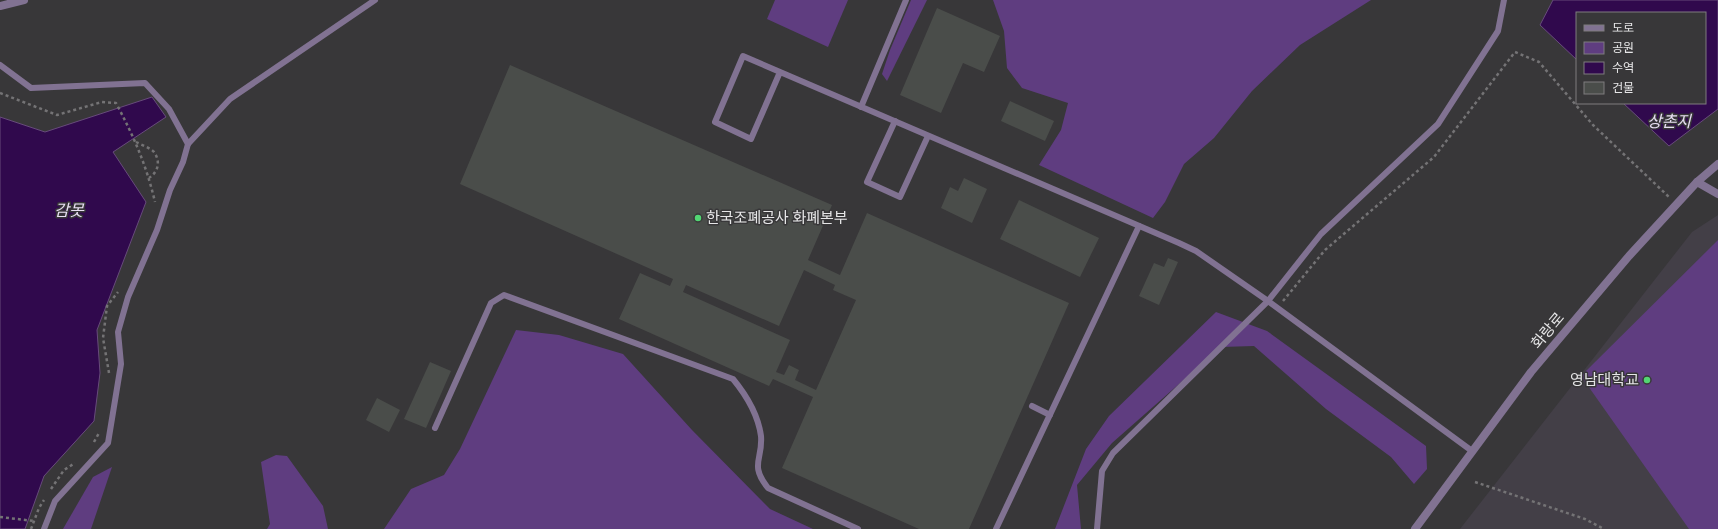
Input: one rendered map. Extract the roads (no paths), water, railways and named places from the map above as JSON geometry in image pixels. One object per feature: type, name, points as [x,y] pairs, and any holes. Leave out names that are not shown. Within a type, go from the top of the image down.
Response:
[{"type":"street","points":[[0,6],[24,0]]},
{"type":"street","name":"화랑로","points":[[1415,529],[1531,372],[1629,256],[1697,182],[1718,164]]},
{"type":"street","points":[[1697,182],[1718,194]]},
{"type":"lane","points":[[44,529],[56,501],[108,443],[121,364],[118,332],[128,297],[156,230],[170,190],[184,162],[188,144],[230,99],[375,0]]},
{"type":"lane","points":[[861,107],[906,0]]},
{"type":"lane","points":[[1097,529],[1102,471],[1113,453],[1268,301],[1321,234],[1438,124],[1498,31],[1504,0]]},
{"type":"lane","points":[[780,72],[751,138],[715,122],[743,56],[1139,226],[1196,251],[1268,301],[1276,309],[1472,451]]},
{"type":"lane","points":[[0,65],[31,88],[145,83],[169,109],[188,144]]},
{"type":"lane","points":[[895,121],[867,182],[900,197],[928,136]]},
{"type":"lane","points":[[996,529],[1139,226]]},
{"type":"lane","points":[[435,428],[491,302],[504,295],[733,379],[747,396],[757,420],[761,438],[757,461],[759,477],[768,488],[858,529]]},
{"type":"lane","points":[[1032,406],[1050,415]]},
{"type":"water","name":"상촌지","points":[[1553,0],[1718,0],[1718,109],[1669,146],[1624,104],[1706,104],[1706,12],[1576,12],[1576,59],[1540,25]]},
{"type":"water","name":"감못","points":[[152,97],[166,117],[113,152],[146,202],[97,330],[100,373],[94,421],[44,476],[25,529],[0,529],[0,117],[45,132]]},
{"type":"place","name":"한국조폐공사 화폐본부","points":[[698,218]]},
{"type":"place","name":"영남대학교","points":[[1647,380]]}]
